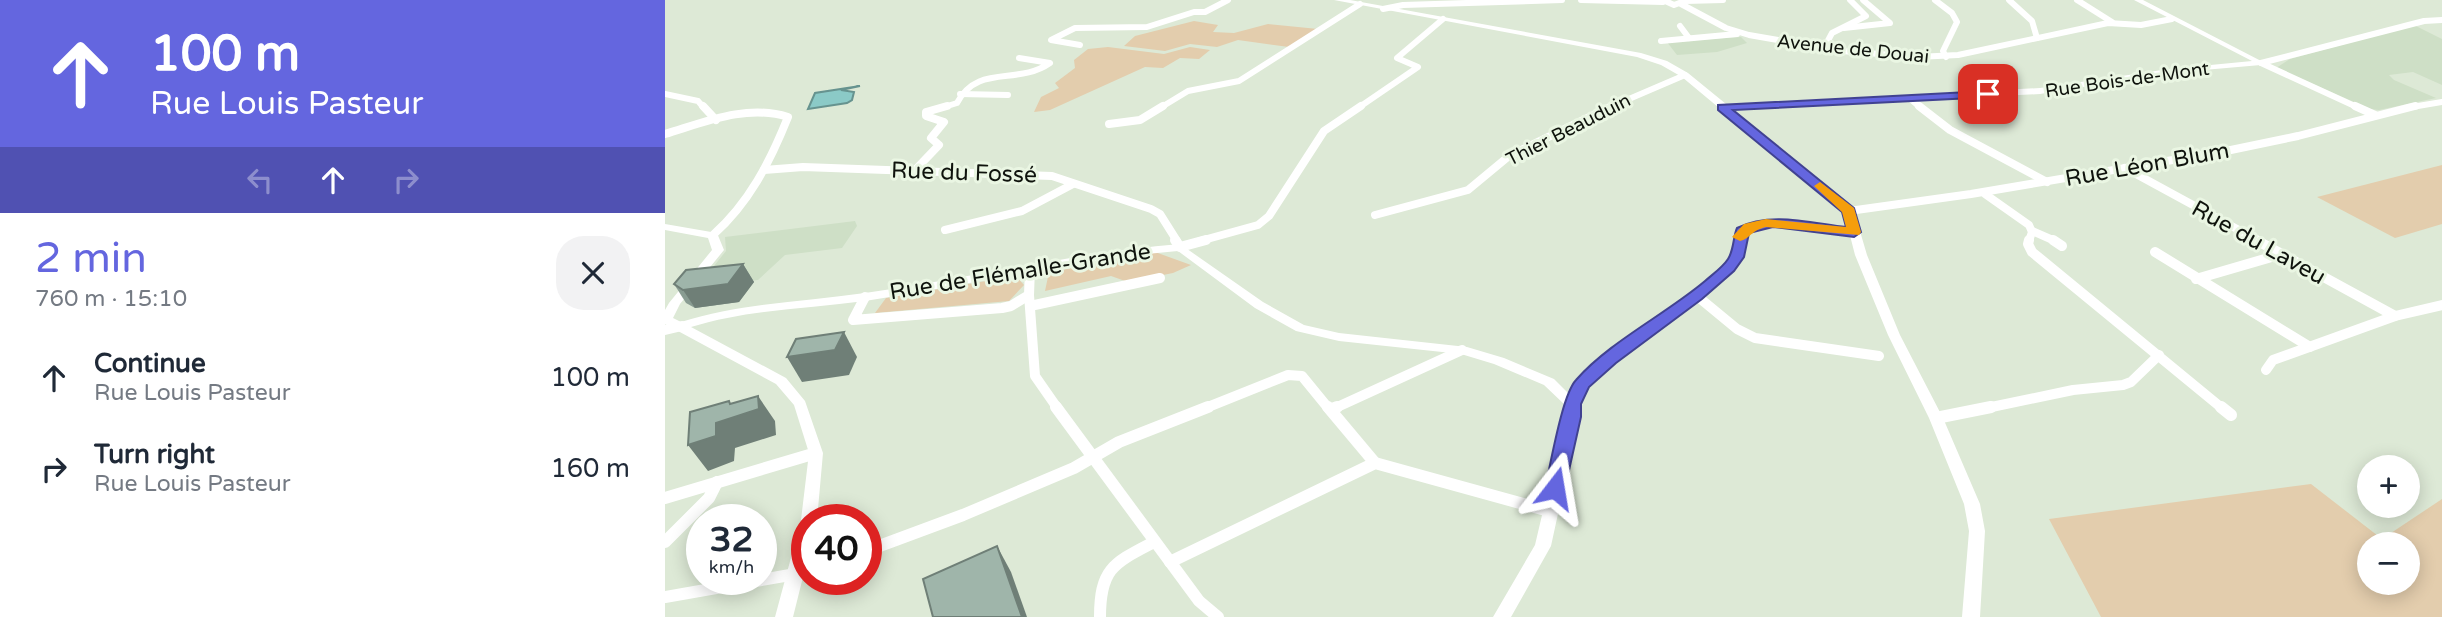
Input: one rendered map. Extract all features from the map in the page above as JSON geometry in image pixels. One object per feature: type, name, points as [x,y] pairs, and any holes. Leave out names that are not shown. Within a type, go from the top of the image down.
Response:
[{"type":"street","points":[[1080,45],[1051,40],[1075,27],[1105,29],[1160,24],[1194,12],[1205,12],[1228,0]]},
{"type":"street","points":[[1338,0],[1644,57],[1673,67],[1849,211],[1854,232],[1894,335],[1936,418],[1972,504],[1977,531],[1971,617]]},
{"type":"street","points":[[1383,9],[1403,5],[1562,0]]},
{"type":"street","points":[[1581,0],[1723,0]]},
{"type":"street","points":[[1824,48],[1830,35],[1866,16],[1850,0]]},
{"type":"street","points":[[1844,28],[1890,23],[1863,0]]},
{"type":"street","points":[[1935,0],[1952,13],[1957,22],[1943,51],[1946,57]]},
{"type":"street","points":[[2008,0],[2024,12],[2036,29],[2037,38]]},
{"type":"street","points":[[2077,0],[2112,23]]},
{"type":"street","points":[[2138,0],[2261,63],[2379,115]]},
{"type":"street","name":"Avenue de Douai","points":[[1683,2],[1740,33]]},
{"type":"street","points":[[1109,124],[1140,120],[1188,91],[1235,83],[1360,4]]},
{"type":"street","points":[[1180,247],[1258,225],[1269,216],[1324,131],[1418,67],[1397,58],[1443,19]]},
{"type":"street","name":"Avenue de Douai","points":[[1661,41],[1740,33],[1824,48],[1901,57],[1946,57],[2112,23],[2141,24],[2172,19]]},
{"type":"street","name":"Rue Bois-de-Mont","points":[[1722,107],[2040,91],[2175,70],[2261,63],[2424,20],[2442,20]]},
{"type":"street","points":[[1679,26],[1689,38]]},
{"type":"street","points":[[2036,29],[2057,34]]},
{"type":"street","points":[[1946,46],[1968,53]]},
{"type":"street","points":[[917,168],[939,145],[931,138],[944,122],[925,114],[957,103],[960,94],[986,77],[1033,75],[1050,63],[1019,58]]},
{"type":"street","name":"Thier Beauduin","points":[[1375,215],[1468,190],[1509,156],[1630,97],[1685,75]]},
{"type":"street","points":[[665,94],[698,101],[716,120]]},
{"type":"street","points":[[960,94],[1008,95]]},
{"type":"street","points":[[1909,98],[1942,125],[2047,182]]},
{"type":"street","name":"Rue Léon Blum","points":[[1849,211],[1985,194],[2280,140],[2442,102]]},
{"type":"street","points":[[665,134],[755,111],[775,111],[787,117],[764,170],[727,224],[713,235],[665,227]]},
{"type":"street","name":"Rue du Fossé","points":[[764,170],[803,167],[917,168],[1052,176],[1160,214],[1180,247]]},
{"type":"street","name":"Rue du Laveu","points":[[2124,168],[2395,316]]},
{"type":"street","points":[[945,230],[1022,211],[1073,184]]},
{"type":"street","points":[[1985,194],[2029,225],[2032,231],[2028,244],[2032,252],[2231,415]]},
{"type":"street","points":[[1502,617],[1543,546],[1572,417],[1572,404],[1582,384],[1610,359],[1697,296],[1735,262],[1740,234],[1749,227],[1780,223],[1854,232]]},
{"type":"street","points":[[2032,231],[2046,235],[2062,246]]},
{"type":"street","points":[[713,235],[718,250],[675,303],[667,318],[781,381],[800,404],[815,453],[810,504]]},
{"type":"street","name":"Rue de Flémalle-Grande","points":[[682,326],[714,316],[865,297],[1133,250],[1180,247],[1259,305],[1300,328],[1339,337],[1462,350],[1499,361],[1549,382],[1572,404]]},
{"type":"street","points":[[2155,252],[2310,347]]},
{"type":"street","points":[[2196,279],[2282,254]]},
{"type":"street","points":[[1030,268],[1035,376],[1096,457],[1154,542],[1199,601],[1218,617]]},
{"type":"street","points":[[865,297],[853,320],[1002,308],[1160,278]]},
{"type":"street","points":[[1697,296],[1737,329],[1755,338],[1879,356]]},
{"type":"street","points":[[2266,370],[2273,359],[2395,316],[2442,305]]},
{"type":"street","points":[[665,330],[682,326]]},
{"type":"street","points":[[1332,409],[1462,350]]},
{"type":"street","points":[[1936,418],[2073,390],[2123,385],[2131,382],[2159,355]]},
{"type":"street","points":[[882,545],[963,515],[1074,468],[1119,442],[1288,375],[1302,376],[1375,463],[1549,511]]},
{"type":"street","points":[[665,498],[815,453]]},
{"type":"street","points":[[1170,562],[1375,463]]},
{"type":"street","points":[[665,542],[709,498],[717,482]]},
{"type":"street","points":[[1100,617],[1099,593],[1104,576],[1116,564],[1154,542]]},
{"type":"street","points":[[665,597],[791,576]]},
{"type":"street","points":[[784,617],[793,595]]},
{"type":"shaded area","points":[[1194,21],[1218,25],[1213,32],[1234,33],[1268,24],[1318,29],[1289,47],[1238,40],[1217,47],[1190,44],[1165,51],[1124,46],[1135,36]]},
{"type":"shaded area","points":[[2414,25],[2442,39],[2442,85],[2413,72],[2389,75],[2394,80],[2436,98],[2379,110],[2370,109],[2276,68],[2290,59]]},
{"type":"shaded area","points":[[1741,37],[1747,43],[1717,52],[1677,55],[1667,42]]},
{"type":"shaded area","points":[[1108,47],[1164,54],[1190,47],[1210,50],[1199,59],[1180,58],[1163,68],[1145,67],[1050,110],[1034,112],[1041,97],[1059,88],[1055,83],[1075,68],[1074,60],[1088,49]]},
{"type":"shaded area","points":[[2442,165],[2442,224],[2395,238],[2317,197]]},
{"type":"shaded area","points":[[855,221],[857,226],[842,248],[785,255],[758,280],[697,287],[726,251],[725,237]]},
{"type":"shaded area","points":[[1155,252],[1191,265],[1173,273],[1128,282],[1111,276],[1045,291],[1049,272]]},
{"type":"shaded area","points":[[1016,276],[1024,285],[1009,301],[875,313],[886,298]]},
{"type":"shaded area","points":[[2311,484],[2373,532],[2357,532],[2357,595],[2420,595],[2420,532],[2392,532],[2414,518],[2420,518],[2420,514],[2442,499],[2442,617],[2101,617],[2049,519]]},
{"type":"water","points":[[860,86],[841,90],[854,92],[852,100],[847,103],[808,109],[815,93]]},
{"type":"building","points":[[743,264],[728,284],[683,290],[674,284],[686,270]]},
{"type":"building","points":[[844,332],[835,350],[787,357],[796,339]]},
{"type":"building","points":[[758,396],[759,409],[716,423],[716,436],[688,445],[690,412]]},
{"type":"building","points":[[997,546],[1022,617],[933,617],[923,579]]},
{"type":"slow traffic","points":[[1740,237],[1742,231],[1749,227],[1766,223],[1854,232],[1849,211],[1820,186]]},
{"type":"route","points":[[1555,488],[1572,417],[1572,404],[1582,384],[1610,359],[1697,296],[1735,262],[1742,231],[1753,225],[1780,223],[1854,232],[1849,211],[1722,107],[1988,94]]}]
